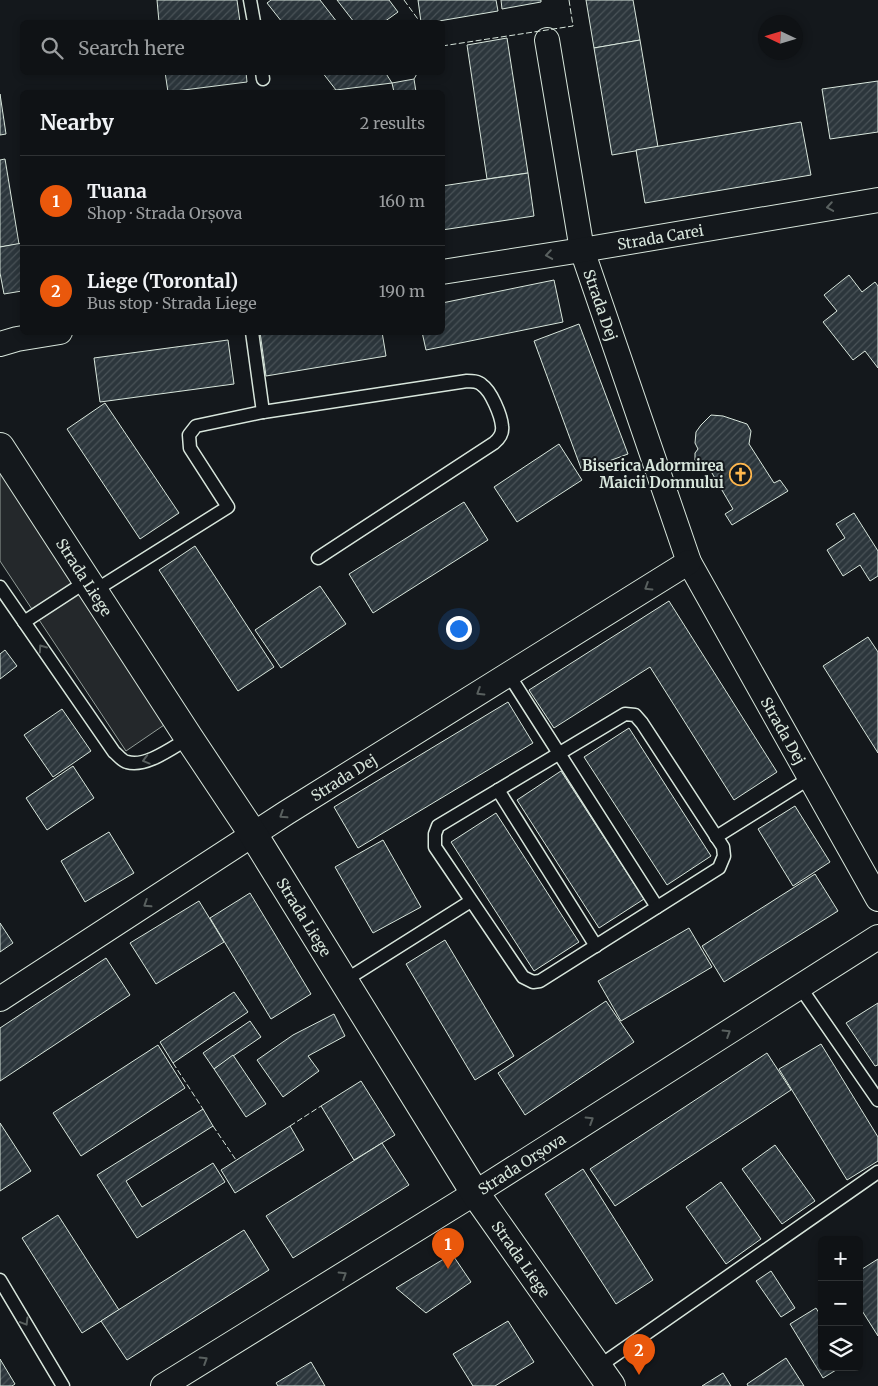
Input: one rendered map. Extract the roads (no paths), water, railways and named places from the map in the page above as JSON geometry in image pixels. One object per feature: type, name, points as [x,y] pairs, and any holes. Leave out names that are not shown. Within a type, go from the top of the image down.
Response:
[{"type":"street","name":"Strada Dej","points":[[547,40],[582,250],[689,562],[878,899]]},
{"type":"street","name":"Strada Carei","points":[[445,272],[878,200]]},
{"type":"street","points":[[0,344],[42,335]]},
{"type":"street","name":"Strada Liege","points":[[0,447],[253,834],[474,1193],[605,1376]]},
{"type":"street","name":"Strada Dej","points":[[0,999],[253,834],[689,562]]},
{"type":"street","name":"Strada Orșova","points":[[163,1386],[474,1193],[878,938]]},
{"type":"lane","points":[[250,0],[254,20]]},
{"type":"lane","points":[[252,335],[263,412]]},
{"type":"lane","points":[[24,622],[228,507],[190,448],[189,435],[196,426],[263,412],[467,380],[480,383],[488,390],[503,427],[500,438],[318,558]]},
{"type":"lane","points":[[0,588],[114,752],[125,762],[136,763],[154,758],[189,738]]},
{"type":"lane","points":[[508,675],[658,907]]},
{"type":"lane","points":[[625,714],[635,715],[723,847],[724,856],[719,868],[540,981],[533,982],[523,977],[435,846],[435,834],[438,826],[498,790],[625,714]]},
{"type":"lane","points":[[716,837],[810,778]]},
{"type":"lane","points":[[498,790],[596,946]]},
{"type":"lane","points":[[344,981],[471,901]]},
{"type":"lane","points":[[800,987],[878,1100]]},
{"type":"lane","points":[[605,1376],[878,1172]]},
{"type":"lane","points":[[0,1280],[63,1386]]},
{"type":"place","name":"Biserica Adormirea Maicii Domnului","points":[[740,474]]},
{"type":"place","name":"Tuana","points":[[448,1269]]},
{"type":"place","name":"Liege (Torontal)","points":[[639,1375]]}]
